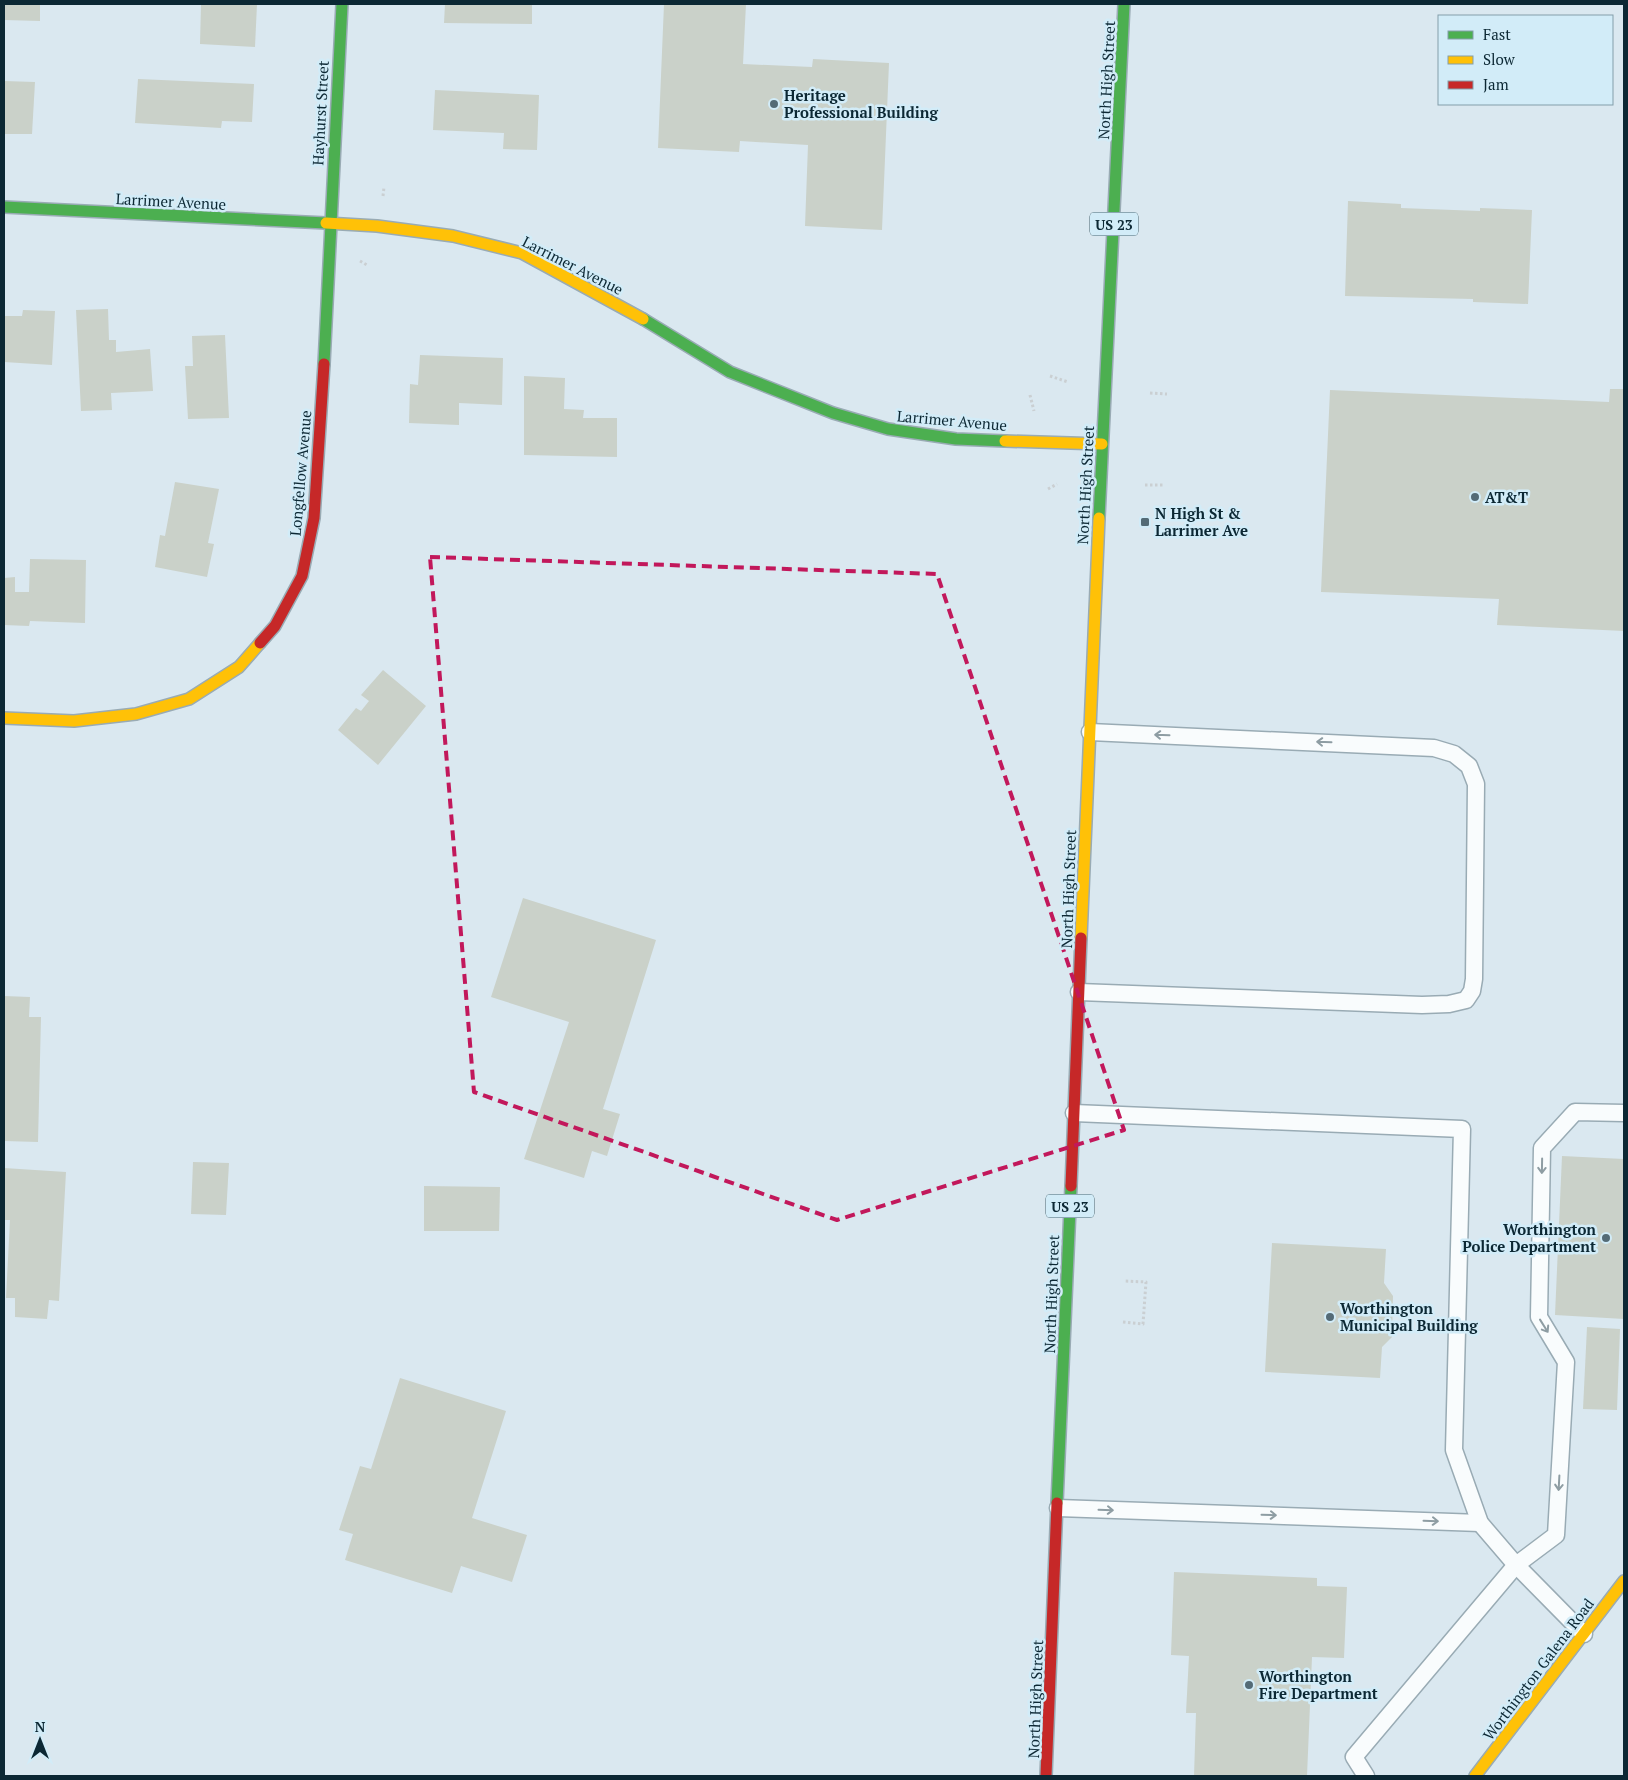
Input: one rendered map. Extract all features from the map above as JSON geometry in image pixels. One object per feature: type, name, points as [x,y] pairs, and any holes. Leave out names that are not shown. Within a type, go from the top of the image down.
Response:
[{"type":"street","name":"Hayhurst Street","points":[[329,224],[342,4]]},
{"type":"street","name":"North High Street","points":[[1046,1776],[1102,444],[1124,4]]},
{"type":"street","name":"Larrimer Avenue","points":[[4,207],[382,227],[453,236],[522,253],[652,324],[730,372],[833,413],[888,429],[956,439],[1102,444]]},
{"type":"street","name":"Longfellow Avenue","points":[[4,718],[83,720],[136,714],[189,699],[239,667],[275,626],[302,576],[314,518],[329,224]]},
{"type":"street","name":"Worthington Galena Road","points":[[1474,1776],[1624,1580]]},
{"type":"lane","points":[[1079,992],[1422,1005],[1449,1004],[1466,1000],[1472,991],[1474,979],[1476,784],[1469,766],[1454,754],[1434,748],[1373,744],[1090,732]]},
{"type":"lane","points":[[1366,1776],[1354,1758],[1516,1564],[1556,1535],[1566,1362],[1538,1318],[1542,1148],[1575,1112],[1624,1113]]},
{"type":"lane","points":[[1074,1113],[1462,1129],[1454,1450],[1480,1522],[1516,1564],[1584,1634]]},
{"type":"lane","points":[[1058,1508],[1480,1522]]},
{"type":"path","points":[[383,199],[384,186]]},
{"type":"path","points":[[1050,376],[1068,382]]},
{"type":"path","points":[[1150,393],[1167,394]]},
{"type":"path","points":[[1030,396],[1034,412]]},
{"type":"path","points":[[1048,490],[1057,484]]},
{"type":"path","points":[[1146,485],[1163,485]]},
{"type":"path","points":[[1122,1322],[1143,1324],[1146,1282],[1125,1281]]},
{"type":"highlighted area","points":[[430,557],[937,574],[1124,1130],[837,1220],[474,1092]]},
{"type":"building","points":[[4,4],[40,4],[40,21],[4,20]]},
{"type":"building","points":[[201,4],[257,4],[255,47],[200,44]]},
{"type":"building","points":[[445,4],[532,4],[532,24],[444,23]]},
{"type":"building","name":"Heritage Professional Building","points":[[664,4],[746,4],[743,64],[812,67],[813,59],[889,63],[882,230],[805,226],[808,145],[740,141],[739,152],[658,148]]},
{"type":"building","points":[[138,79],[254,84],[252,122],[222,121],[221,128],[135,123]]},
{"type":"building","points":[[4,81],[35,82],[32,134],[4,134]]},
{"type":"building","points":[[435,90],[539,95],[537,150],[503,149],[504,133],[433,130]]},
{"type":"building","points":[[1348,201],[1401,204],[1401,208],[1480,211],[1480,208],[1532,210],[1528,304],[1473,302],[1473,299],[1345,296]]},
{"type":"building","points":[[108,309],[109,340],[116,340],[116,352],[150,349],[153,391],[111,393],[112,410],[81,411],[76,310]]},
{"type":"building","points":[[23,310],[55,311],[52,365],[4,362],[4,316],[22,316]]},
{"type":"building","points":[[225,335],[229,418],[188,419],[185,366],[193,366],[192,336]]},
{"type":"building","points":[[420,355],[503,358],[502,405],[459,403],[459,425],[409,423],[410,384],[418,385]]},
{"type":"building","points":[[524,376],[565,378],[564,409],[584,410],[583,418],[617,418],[617,457],[524,455]]},
{"type":"building","name":"AT&T","points":[[1610,389],[1624,389],[1624,631],[1497,625],[1499,599],[1321,592],[1330,390],[1609,402]]},
{"type":"building","points":[[175,482],[219,489],[208,543],[214,544],[207,577],[155,567],[160,535],[165,536]]},
{"type":"building","points":[[30,559],[86,560],[85,623],[30,621],[29,626],[4,625],[4,578],[15,577],[15,592],[29,592]]},
{"type":"building","points":[[383,670],[426,706],[378,765],[338,730],[356,708],[361,711],[369,701],[361,695]]},
{"type":"building","points":[[523,898],[656,940],[603,1109],[620,1114],[607,1156],[592,1151],[584,1178],[524,1159],[569,1022],[491,997]]},
{"type":"building","points":[[4,996],[30,997],[29,1017],[41,1017],[38,1142],[4,1141]]},
{"type":"building","points":[[1562,1156],[1624,1159],[1624,1319],[1555,1315]]},
{"type":"building","points":[[193,1162],[229,1163],[226,1215],[191,1214]]},
{"type":"building","points":[[4,1168],[66,1172],[59,1301],[49,1300],[47,1319],[15,1317],[15,1298],[6,1298],[10,1220],[4,1220]]},
{"type":"building","points":[[424,1186],[500,1187],[499,1231],[424,1231]]},
{"type":"building","name":"Worthington Municipal Building","points":[[1272,1243],[1386,1249],[1384,1283],[1393,1296],[1392,1337],[1382,1347],[1380,1378],[1265,1372]]},
{"type":"building","points":[[1587,1327],[1620,1329],[1617,1410],[1583,1409]]},
{"type":"building","points":[[400,1378],[506,1411],[472,1518],[527,1535],[512,1582],[461,1566],[452,1593],[345,1560],[353,1534],[339,1530],[360,1466],[371,1469]]},
{"type":"building","name":"Worthington Fire Department","points":[[1174,1572],[1317,1578],[1317,1586],[1347,1587],[1344,1658],[1312,1657],[1307,1776],[1194,1776],[1196,1713],[1186,1713],[1189,1656],[1171,1655]]},
{"type":"traffic: fast","points":[[324,364],[342,4]]},
{"type":"traffic: fast","points":[[1099,518],[1124,4]]},
{"type":"traffic: fast","points":[[4,207],[326,223]]},
{"type":"traffic: fast","points":[[643,319],[730,372],[833,413],[888,429],[956,439],[1005,441]]},
{"type":"traffic: fast","points":[[1057,1503],[1071,1186]]},
{"type":"traffic: slow","points":[[326,223],[377,226],[453,236],[522,253],[643,319]]},
{"type":"traffic: slow","points":[[1005,441],[1102,444]]},
{"type":"traffic: slow","points":[[1081,938],[1099,518]]},
{"type":"traffic: slow","points":[[4,718],[74,721],[136,714],[189,699],[239,667],[260,643]]},
{"type":"traffic: slow","points":[[1475,1776],[1624,1581]]},
{"type":"traffic: jam","points":[[260,643],[275,626],[302,576],[314,518],[324,364]]},
{"type":"traffic: jam","points":[[1071,1186],[1081,938]]},
{"type":"traffic: jam","points":[[1046,1776],[1057,1503]]},
{"type":"place","name":"Heritage Professional Building","points":[[774,104]]},
{"type":"place","name":"AT&T","points":[[1475,497]]},
{"type":"place","name":"N High St & Larrimer Ave","points":[[1145,522]]},
{"type":"place","name":"Worthington Police Department","points":[[1606,1238]]},
{"type":"place","name":"Worthington Municipal Building","points":[[1330,1317]]},
{"type":"place","name":"Worthington Fire Department","points":[[1249,1685]]}]
